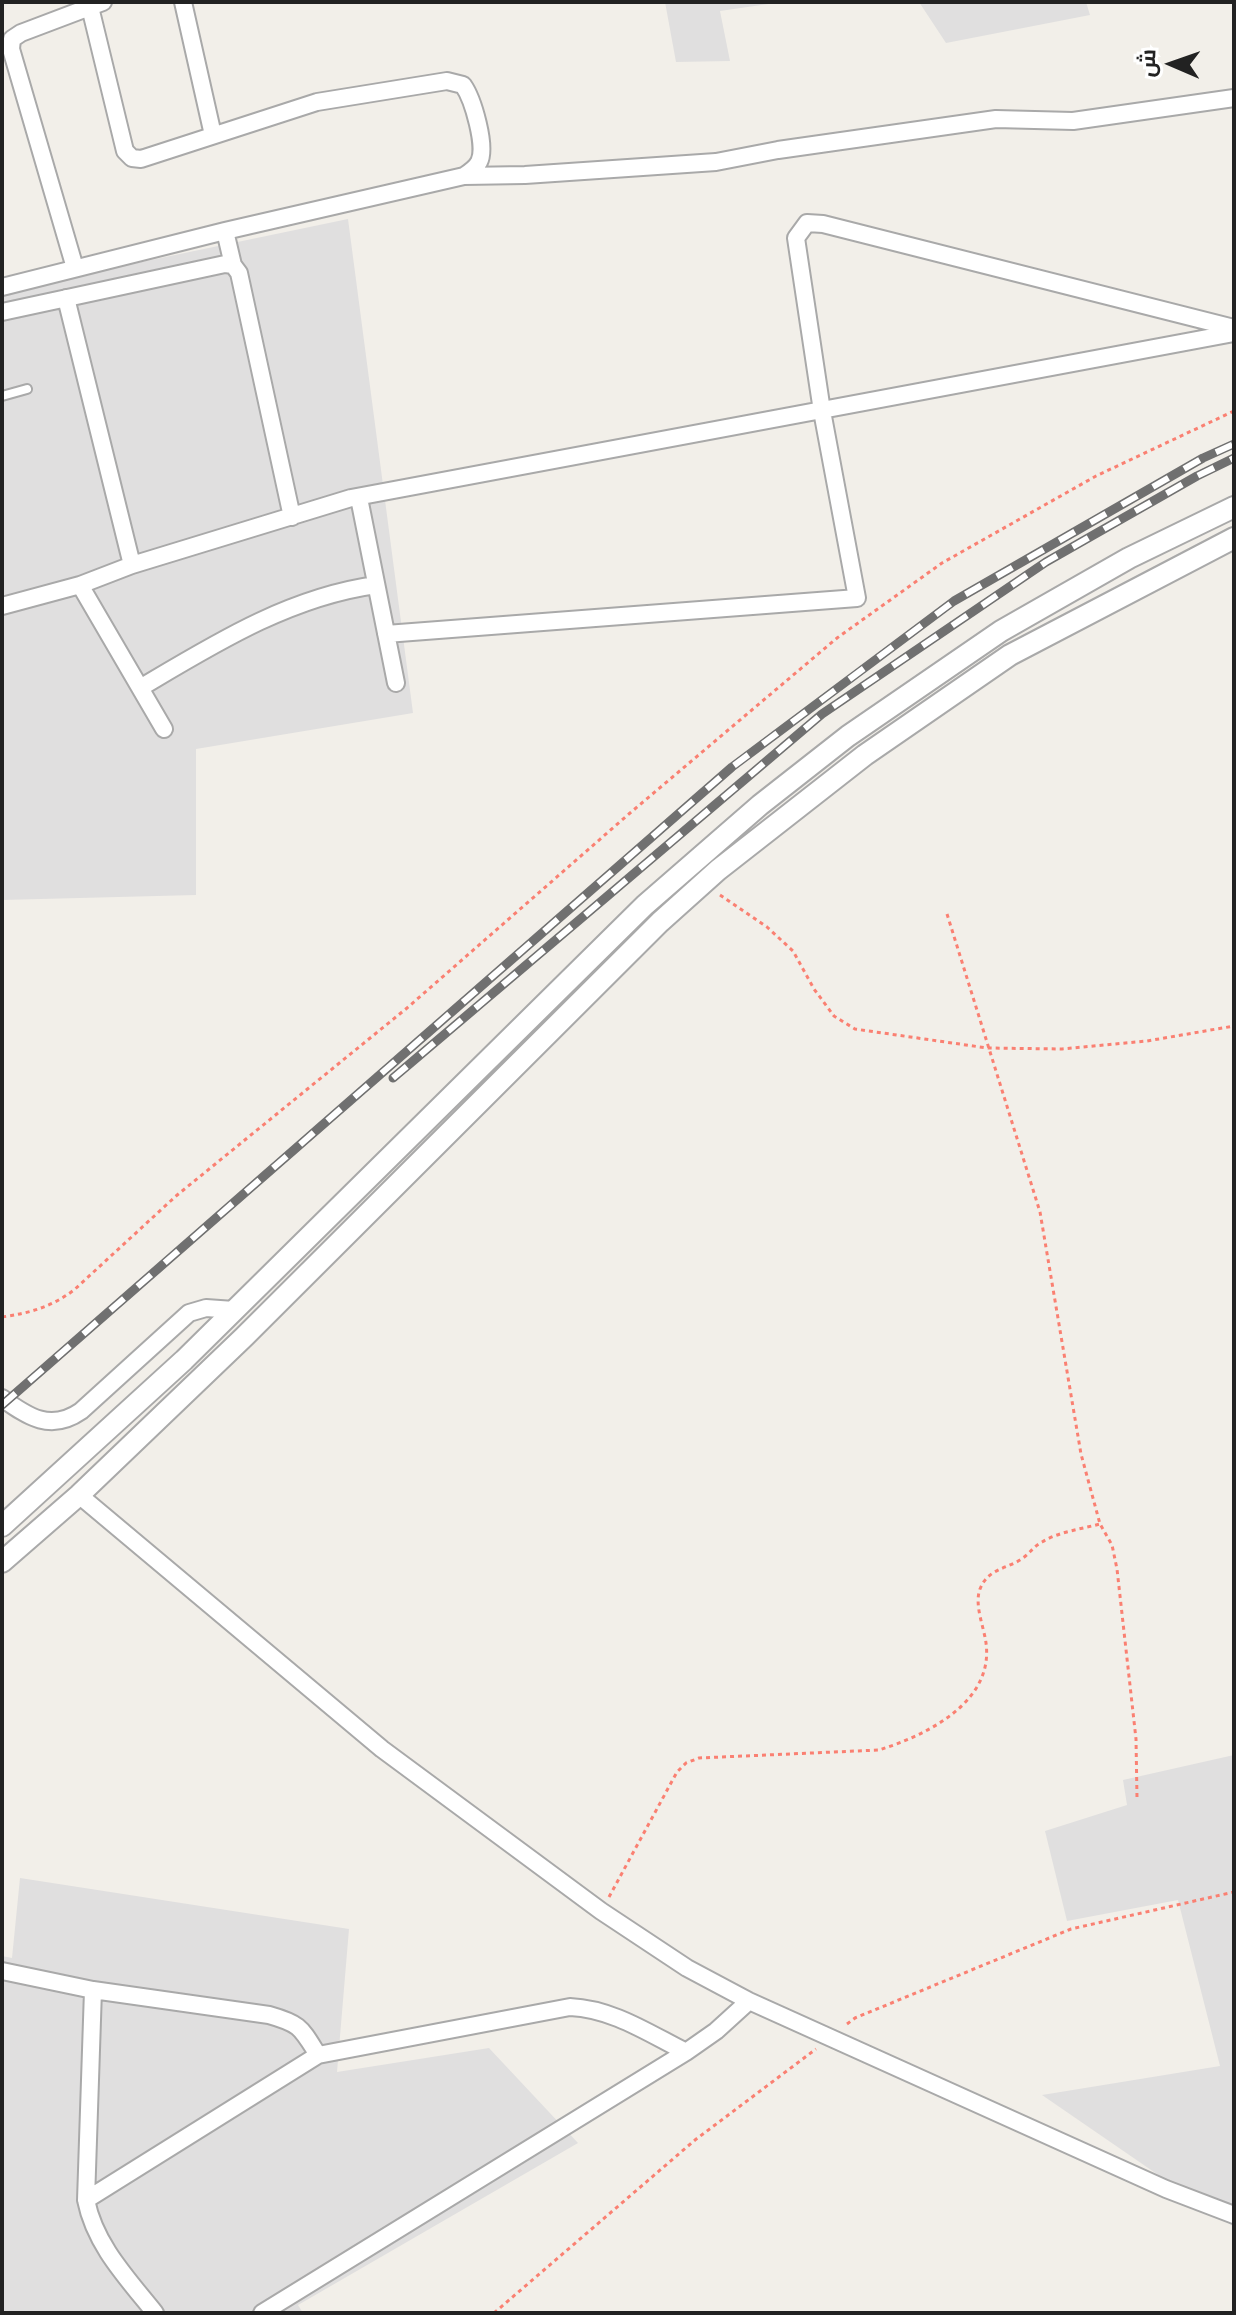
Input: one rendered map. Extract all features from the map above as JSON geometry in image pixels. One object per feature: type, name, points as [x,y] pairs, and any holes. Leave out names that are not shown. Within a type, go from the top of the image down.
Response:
[{"type":"street","points":[[183,2],[213,135]]},
{"type":"street","points":[[75,268],[11,49],[12,39],[21,33],[96,4],[125,151],[132,158],[141,159],[317,102],[447,81],[463,85],[472,97],[482,152],[479,162],[464,176]]},
{"type":"street","points":[[2,287],[464,176],[716,162],[778,150],[996,119],[1073,121],[1234,98]]},
{"type":"street","points":[[386,634],[857,598],[822,411],[796,238],[807,223],[823,224],[1234,330]]},
{"type":"street","points":[[225,231],[233,265],[239,273],[292,517]]},
{"type":"street","points":[[2,312],[233,265]]},
{"type":"street","points":[[66,298],[132,565]]},
{"type":"street","points":[[2,606],[80,585],[132,565],[357,498],[1234,330]]},
{"type":"street","points":[[357,498],[396,683]]},
{"type":"street","points":[[2,1526],[184,1360],[645,905],[760,805],[859,728],[1001,631],[1129,558],[1234,507]]},
{"type":"street","points":[[2,1562],[79,1495],[278,1304],[660,922],[703,884],[865,755],[1010,655],[1234,538]]},
{"type":"street","points":[[80,585],[164,729]]},
{"type":"street","points":[[140,688],[217,643],[288,609],[346,589],[376,585]]},
{"type":"street","points":[[2,1398],[35,1420],[66,1420],[81,1411],[189,1313],[206,1308],[234,1310]]},
{"type":"street","points":[[79,1495],[382,1749],[601,1911],[687,1968],[749,2001],[1166,2189],[1234,2215]]},
{"type":"street","points":[[2,1971],[93,1990],[280,2018],[300,2027],[318,2055]]},
{"type":"street","points":[[93,1990],[86,2200],[90,2221],[109,2256],[155,2313]]},
{"type":"street","points":[[262,2313],[686,2052],[716,2031],[749,2001]]},
{"type":"street","points":[[86,2200],[318,2055],[570,2007],[591,2008],[611,2014],[686,2052]]},
{"type":"lane","points":[[2,396],[27,389]]},
{"type":"path","points":[[2,1317],[30,1313],[58,1302],[74,1290],[176,1196],[407,1008],[630,813],[837,638],[898,592],[942,563],[1096,476],[1234,411]]},
{"type":"path","points":[[703,884],[767,927],[793,951],[814,989],[834,1016],[855,1029],[987,1048],[1076,1048],[1147,1041],[1234,1026]]},
{"type":"path","points":[[947,914],[1040,1212],[1081,1454],[1100,1524],[1112,1545],[1136,1739],[1137,1798]]},
{"type":"path","points":[[601,1911],[677,1772],[686,1763],[699,1758],[879,1750],[903,1743],[924,1732],[953,1713],[981,1682],[987,1663],[978,1599],[980,1587],[989,1575],[1023,1558],[1044,1540],[1100,1524]]},
{"type":"path","points":[[494,2313],[695,2140],[855,2018],[1071,1929],[1234,1892]]},
{"type":"shaded area","points":[[665,2],[782,2],[720,11],[730,61],[676,62]]},
{"type":"shaded area","points":[[919,2],[1086,2],[1090,15],[946,43]]},
{"type":"shaded area","points":[[348,219],[413,713],[196,749],[196,895],[2,900],[2,291]]},
{"type":"shaded area","points":[[1234,1755],[1234,2227],[1042,2095],[1220,2066],[1178,1900],[1067,1921],[1045,1831],[1127,1805],[1123,1780]]},
{"type":"shaded area","points":[[20,1878],[349,1929],[337,2072],[489,2048],[578,2143],[298,2305],[303,2313],[2,2313],[2,1956],[12,1958]]},
{"type":"railway","points":[[2,1405],[732,767],[954,601],[1203,458],[1234,444]]},
{"type":"railway","points":[[393,1078],[822,714],[1046,562],[1234,458]]}]
